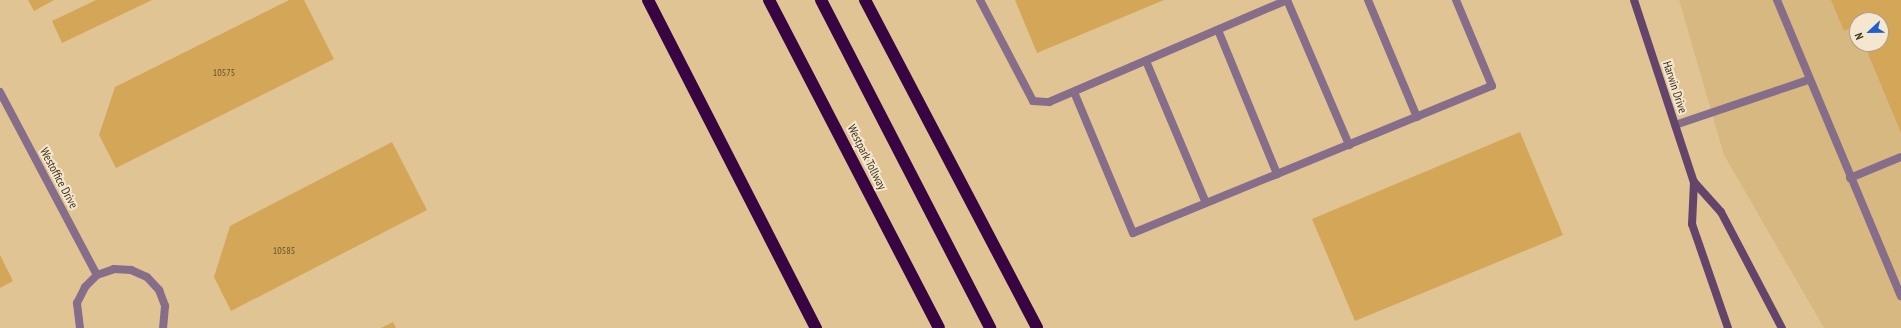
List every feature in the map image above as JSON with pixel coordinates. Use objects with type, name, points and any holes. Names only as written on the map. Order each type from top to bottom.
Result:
[{"type":"highway","points":[[648,0],[816,328]]},
{"type":"highway","name":"Westpark Tollway","points":[[769,0],[940,328]]},
{"type":"highway","points":[[821,0],[990,328]]},
{"type":"highway","points":[[865,0],[1037,328]]},
{"type":"main road","name":"Harwin Drive","points":[[1634,0],[1694,182],[1692,224],[1728,328]]},
{"type":"main road","name":"Harwin Drive","points":[[1694,182],[1721,212],[1782,328]]},
{"type":"street","points":[[980,0],[1033,101],[1049,102],[1287,0],[1349,145]]},
{"type":"street","points":[[1368,0],[1416,117]]},
{"type":"street","points":[[1074,92],[1133,233],[1492,86],[1456,0]]},
{"type":"street","points":[[1777,0],[1808,80],[1901,296]]},
{"type":"street","points":[[1218,30],[1277,174]]},
{"type":"street","points":[[1146,61],[1206,203]]},
{"type":"street","points":[[1675,125],[1808,80]]},
{"type":"street","name":"Westoffice Drive","points":[[0,92],[97,275]]},
{"type":"street","points":[[1850,178],[1901,157]]},
{"type":"street","points":[[80,328],[77,303],[85,288],[97,275],[114,269],[131,270],[147,277],[159,290],[165,306],[163,328]]},
{"type":"shaded area","points":[[1679,0],[1901,0],[1901,328],[1824,328],[1724,155]]},
{"type":"building","points":[[28,0],[54,0],[34,11]]},
{"type":"building","points":[[96,0],[152,0],[62,43],[52,21]]},
{"type":"building","points":[[289,0],[304,0],[334,59],[116,168],[99,135],[115,87]]},
{"type":"building","points":[[1015,0],[1164,0],[1037,53]]},
{"type":"building","points":[[1831,0],[1901,0],[1901,133],[1867,52],[1889,52],[1889,12],[1849,12],[1849,29],[1844,31]]},
{"type":"building","points":[[1520,132],[1563,235],[1355,321],[1312,219]]},
{"type":"building","points":[[392,142],[427,210],[231,311],[214,277],[230,226]]},
{"type":"building","points":[[0,255],[13,281],[0,288]]},
{"type":"building","points":[[393,322],[396,328],[381,328]]}]
